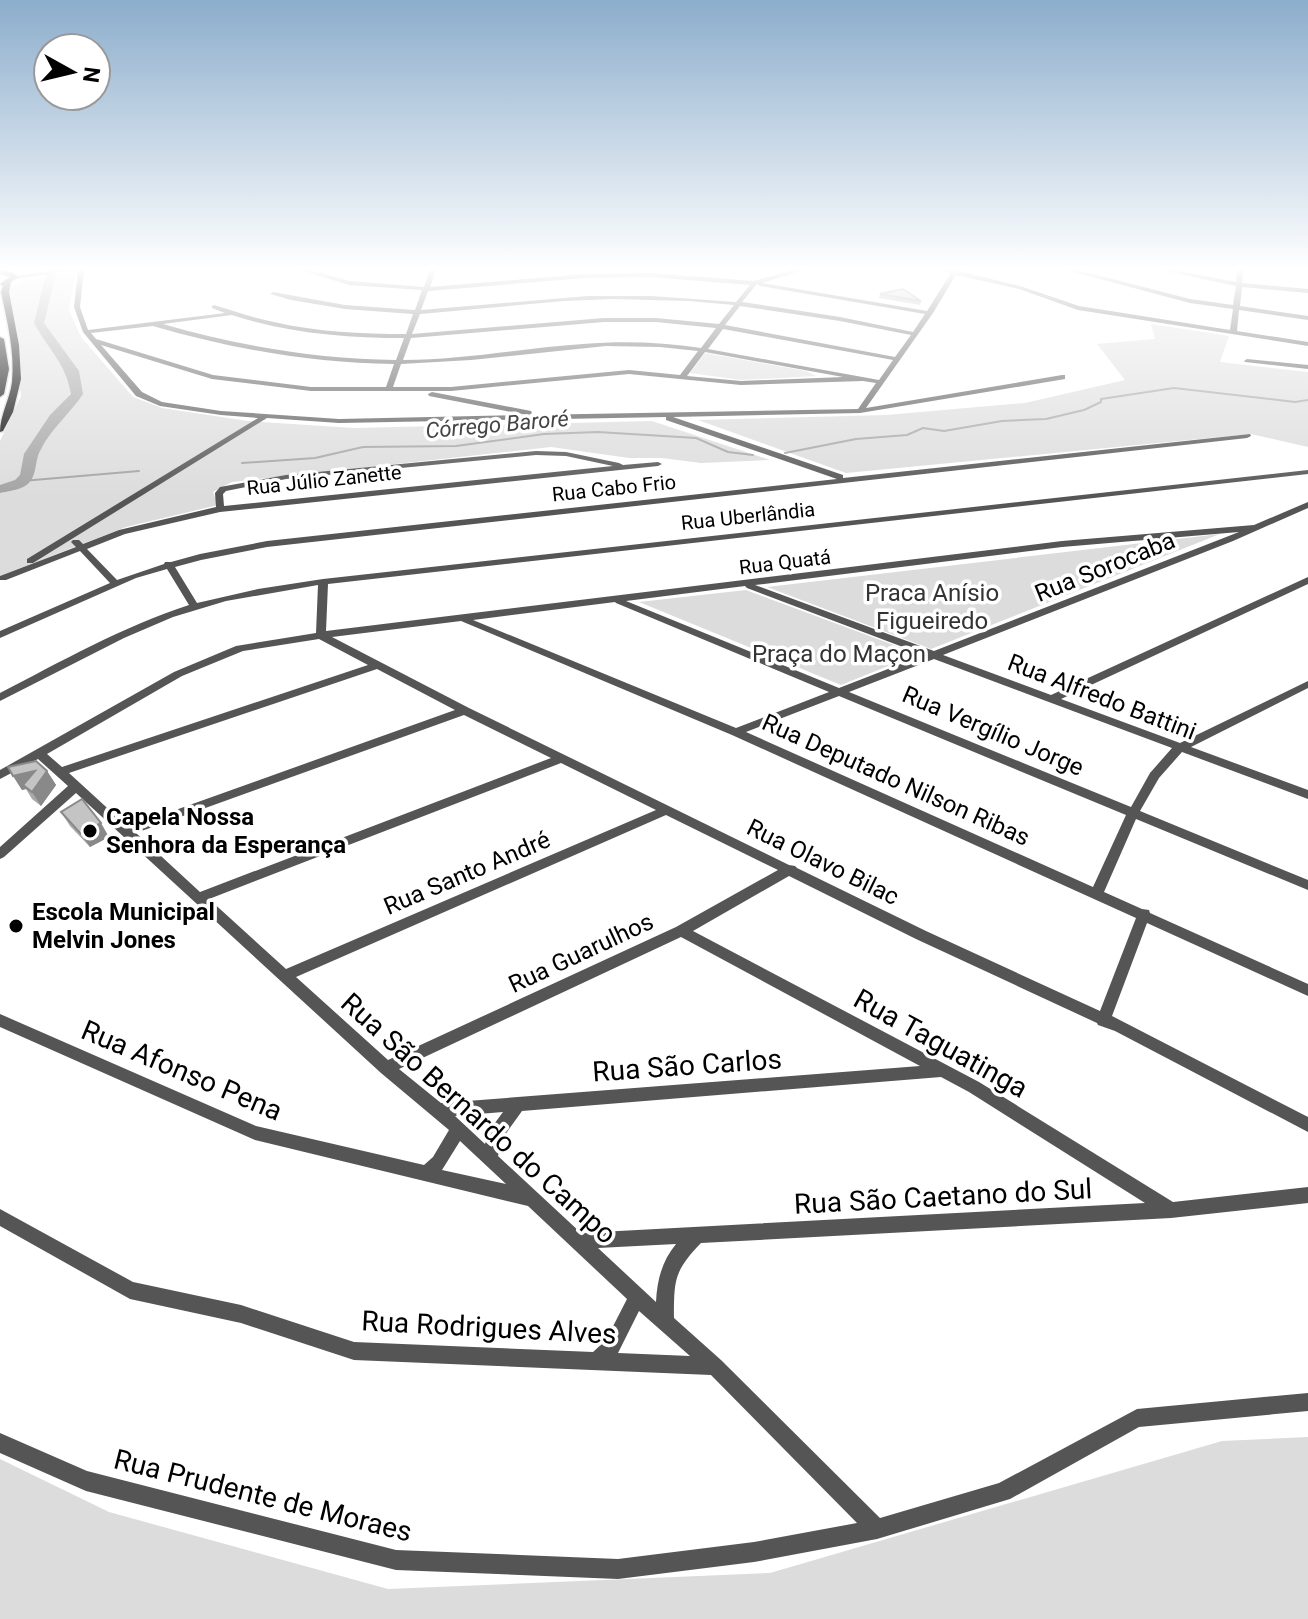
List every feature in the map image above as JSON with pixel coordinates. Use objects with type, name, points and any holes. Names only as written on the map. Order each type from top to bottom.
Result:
[{"type":"main road","points":[[0,394],[5,369],[1,346]]},
{"type":"main road","points":[[1,427],[14,404],[19,385],[13,346]]},
{"type":"street","points":[[97,346],[143,398],[184,408],[339,421],[860,411],[1062,377]]},
{"type":"street","points":[[118,346],[212,377],[311,389],[449,393],[551,417]]},
{"type":"street","points":[[231,346],[308,357],[398,362],[487,357],[584,346]]},
{"type":"street","points":[[388,390],[405,346]]},
{"type":"street","points":[[658,346],[703,350],[880,382]]},
{"type":"street","points":[[684,375],[706,346]]},
{"type":"street","points":[[825,346],[897,359]]},
{"type":"street","points":[[860,411],[906,346]]},
{"type":"street","points":[[1247,361],[1308,367]]},
{"type":"street","points":[[818,381],[822,371]]},
{"type":"street","points":[[449,393],[592,373],[684,375],[741,383],[863,379]]},
{"type":"street","points":[[493,419],[499,407]]},
{"type":"street","points":[[662,415],[847,479]]},
{"type":"street","points":[[683,415],[690,426]]},
{"type":"street","points":[[2,579],[263,417]]},
{"type":"street","name":"Rua Cabo Frio","points":[[0,635],[115,583],[168,564],[310,538],[1247,436]]},
{"type":"street","points":[[220,509],[219,493],[223,489],[286,477],[536,453],[566,454],[611,462],[621,467]]},
{"type":"street","name":"Rua Júlio Zanette","points":[[2,579],[122,532],[220,509],[658,464]]},
{"type":"street","name":"Rua Uberlândia","points":[[0,697],[84,654],[194,606],[323,582],[1308,472]]},
{"type":"street","name":"Rua Sorocaba","points":[[736,732],[1230,539],[1308,505]]},
{"type":"street","points":[[99,516],[122,532]]},
{"type":"street","name":"Rua Quatá","points":[[0,775],[178,674],[240,648],[321,635],[463,620],[1062,544],[1254,528]]},
{"type":"street","points":[[1221,529],[1230,539]]},
{"type":"street","points":[[70,534],[115,583]]},
{"type":"street","points":[[168,564],[194,606]]},
{"type":"street","points":[[1051,699],[1308,580]]},
{"type":"street","points":[[321,635],[323,582]]},
{"type":"street","name":"Rua Alfredo Battini","points":[[747,585],[1308,795]]},
{"type":"street","name":"Rua Vergílio Jorge","points":[[616,600],[1308,885]]},
{"type":"street","name":"Rua Deputado Nilson Ribas","points":[[463,620],[736,732],[1308,990]]},
{"type":"street","name":"Rua Olavo Bilac","points":[[321,635],[465,711],[1120,1027],[1308,1125]]},
{"type":"street","points":[[60,772],[375,666]]},
{"type":"street","points":[[1097,893],[1134,814],[1165,759],[1179,748],[1308,684]]},
{"type":"street","points":[[126,832],[465,711]]},
{"type":"street","name":"Rua São Bernardo do Campo","points":[[39,753],[535,1199],[637,1297],[715,1366],[877,1529]]},
{"type":"street","points":[[198,898],[562,758]]},
{"type":"street","points":[[1294,790],[1308,782]]},
{"type":"street","points":[[0,854],[76,786]]},
{"type":"street","name":"Rua Santo André","points":[[284,976],[667,810]]},
{"type":"street","name":"Rua Guarulhos","points":[[386,1068],[681,931],[791,869]]},
{"type":"street","points":[[1103,1021],[1144,914]]},
{"type":"street","name":"Rua Taguatinga","points":[[681,931],[974,1087],[1171,1210]]},
{"type":"street","name":"Rua Afonso Pena","points":[[0,1020],[255,1133],[535,1199]]},
{"type":"street","name":"Rua São Carlos","points":[[438,1110],[940,1071]]},
{"type":"street","points":[[490,1158],[495,1136],[518,1104]]},
{"type":"street","points":[[426,1174],[439,1162],[458,1129]]},
{"type":"street","name":"Rua São Caetano do Sul","points":[[580,1241],[1171,1210],[1308,1195]]},
{"type":"street","name":"Rua Rodrigues Alves","points":[[0,1217],[130,1290],[241,1314],[354,1351],[715,1366]]},
{"type":"street","points":[[665,1322],[665,1285],[672,1259],[697,1235]]},
{"type":"street","points":[[597,1361],[612,1346],[637,1297]]},
{"type":"street","name":"Rua Prudente de Moraes","points":[[0,1443],[86,1481],[396,1560],[618,1569],[754,1552],[877,1529],[1003,1492],[1137,1418],[1308,1402]]},
{"type":"green space","points":[[14,346],[88,346],[133,397],[162,408],[248,421],[354,428],[652,421],[770,460],[701,463],[629,458],[551,447],[232,482],[213,492],[218,505],[126,527],[0,576],[0,441],[21,396]]},
{"type":"green space","points":[[1098,346],[1226,346],[1220,362],[1308,372],[1308,447],[1251,434],[846,473],[698,420],[886,415],[1025,403],[1125,380]]},
{"type":"green space","points":[[705,353],[806,371],[816,376],[741,380],[690,373]]},
{"type":"green space","name":"Praca Anísio Figueiredo","points":[[1220,534],[931,649],[767,587]]},
{"type":"green space","name":"Praça do Maçon","points":[[746,590],[918,654],[841,685],[639,602]]},
{"type":"green space","points":[[1308,1437],[1308,1619],[0,1619],[0,1459],[109,1512],[388,1589],[770,1573],[1222,1441]]},
{"type":"building","points":[[36,761],[47,771],[32,792],[23,785],[35,771],[13,776],[8,767]]},
{"type":"building","points":[[82,799],[101,823],[81,834],[61,812]]},
{"type":"waterway","points":[[0,489],[20,483],[27,476],[31,454],[54,418],[69,406],[77,394],[73,371],[53,346]]},
{"type":"waterway","name":"Córrego Baroré","points":[[785,453],[856,439],[907,435],[923,428],[944,431],[1002,421],[1046,419],[1084,410],[1101,402],[1101,399],[1174,388],[1295,402],[1308,400]]},
{"type":"waterway","name":"Córrego Baroré","points":[[242,463],[315,458],[363,447],[456,446],[544,434],[598,432],[696,438],[728,452],[753,455]]},
{"type":"waterway","name":"Córrego Baroré","points":[[22,481],[139,471]]},
{"type":"place","name":"Capela Nossa Senhora da Esperança","points":[[90,831]]},
{"type":"place","name":"Escola Municipal Melvin Jones","points":[[16,926]]}]
